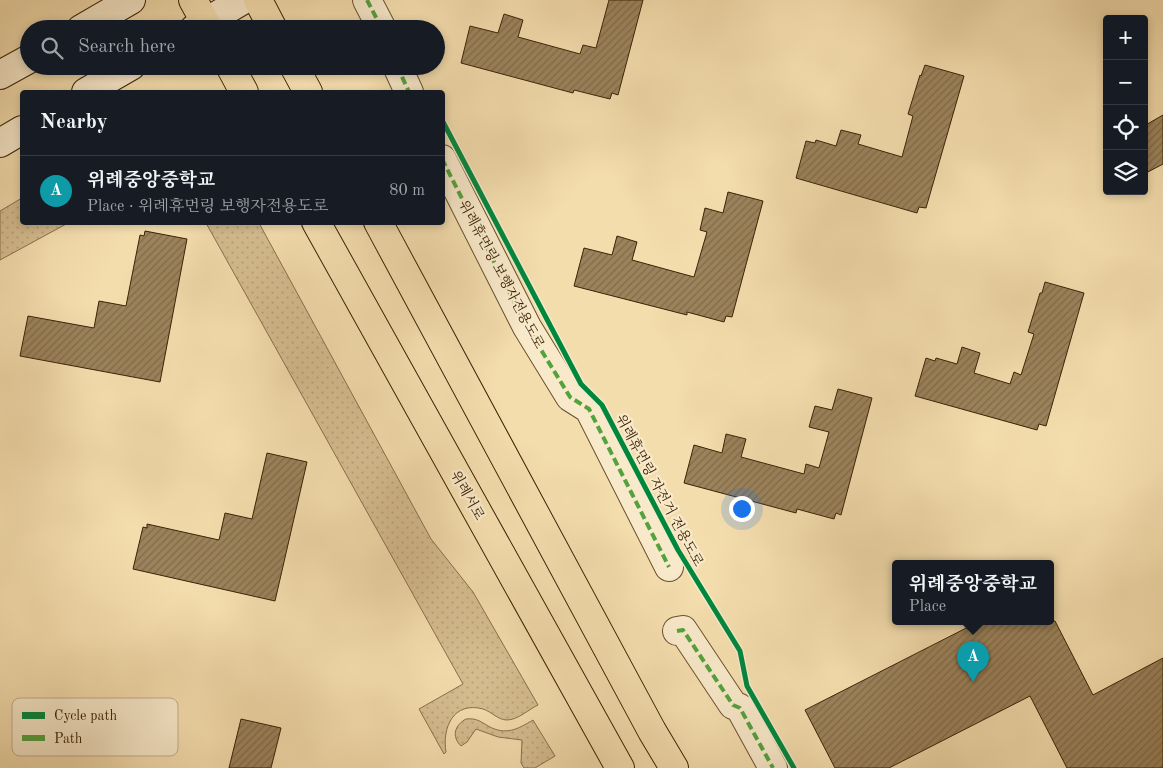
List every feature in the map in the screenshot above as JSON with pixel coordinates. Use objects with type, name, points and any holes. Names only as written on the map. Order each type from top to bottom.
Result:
[{"type":"main road","points":[[258,0],[268,20]]},
{"type":"main road","points":[[235,75],[243,90]]},
{"type":"main road","points":[[299,75],[307,90]]},
{"type":"main road","name":"위례서로","points":[[318,225],[620,768]]},
{"type":"main road","points":[[380,225],[674,768]]},
{"type":"street","points":[[97,20],[131,0]]},
{"type":"street","points":[[200,20],[243,0]]},
{"type":"street","points":[[367,0],[377,20]]},
{"type":"street","points":[[0,75],[20,63]]},
{"type":"street","points":[[89,90],[115,75]]},
{"type":"street","points":[[401,75],[408,90]]},
{"type":"street","points":[[0,143],[20,131]]},
{"type":"street","name":"위례휴먼링 보행자전용도로","points":[[445,165],[527,327],[570,397],[589,409],[669,567]]},
{"type":"street","points":[[677,631],[683,630],[733,706],[740,708],[773,768]]},
{"type":"shaded area","points":[[20,199],[20,225],[64,225],[0,260],[0,211]]},
{"type":"shaded area","points":[[207,225],[260,225],[431,539],[473,592],[538,705],[511,720],[501,719],[483,709],[464,709],[452,718],[448,726],[445,743],[446,752],[444,754],[419,709],[463,684]]},
{"type":"shaded area","points":[[466,719],[475,719],[501,731],[512,730],[533,720],[555,756],[535,768],[524,768],[521,763],[522,740],[498,737],[476,729],[467,742],[461,746],[455,735],[459,724]]},
{"type":"building","points":[[609,0],[643,0],[618,95],[612,93],[610,99],[574,90],[573,93],[461,63],[470,26],[498,33],[504,14],[523,20],[518,37],[580,54],[583,45],[596,48]]},
{"type":"building","points":[[925,65],[964,76],[926,208],[919,207],[917,213],[796,178],[806,141],[815,143],[816,140],[836,146],[841,130],[861,135],[858,144],[902,157],[913,116],[908,114]]},
{"type":"building","points":[[1163,115],[1163,164],[1148,172],[1148,150],[1148,124]]},
{"type":"building","points":[[728,192],[763,201],[732,317],[726,316],[724,322],[687,312],[687,315],[574,286],[584,248],[612,255],[617,236],[637,242],[632,260],[694,277],[707,232],[700,230],[705,208],[723,213]]},
{"type":"building","points":[[145,231],[187,239],[160,382],[20,356],[28,316],[94,328],[99,301],[126,306],[140,235],[144,236]]},
{"type":"building","points":[[1045,282],[1084,293],[1046,426],[1039,424],[1037,430],[915,396],[926,358],[935,361],[936,358],[957,364],[962,347],[980,353],[974,373],[1010,384],[1014,372],[1021,375],[1034,334],[1028,332]]},
{"type":"building","points":[[838,389],[872,398],[841,515],[836,513],[834,519],[797,509],[796,513],[684,483],[694,445],[722,453],[726,434],[746,439],[741,457],[804,474],[806,464],[819,468],[829,432],[809,427],[815,406],[832,410]]},
{"type":"building","points":[[267,453],[307,462],[275,601],[133,569],[143,527],[147,528],[147,524],[219,540],[225,513],[252,519]]},
{"type":"building","points":[[1055,621],[1093,695],[1163,658],[1163,768],[1067,768],[1030,696],[889,768],[835,768],[805,710],[972,625],[1054,625]]},
{"type":"building","points":[[241,719],[281,728],[271,768],[229,768]]},
{"type":"marked path","points":[[367,0],[377,20]]},
{"type":"marked path","points":[[401,75],[408,90]]},
{"type":"marked path","points":[[445,165],[527,327],[570,397],[589,409],[669,567]]},
{"type":"marked path","points":[[677,631],[683,630],[733,705],[740,708],[773,768]]},
{"type":"cycle path","name":"위례휴먼링 자전거 전용도로","points":[[445,126],[581,384],[602,405],[678,550],[740,651],[747,686],[794,768]]},
{"type":"place","name":"위례중앙중학교","points":[[973,682]]}]
